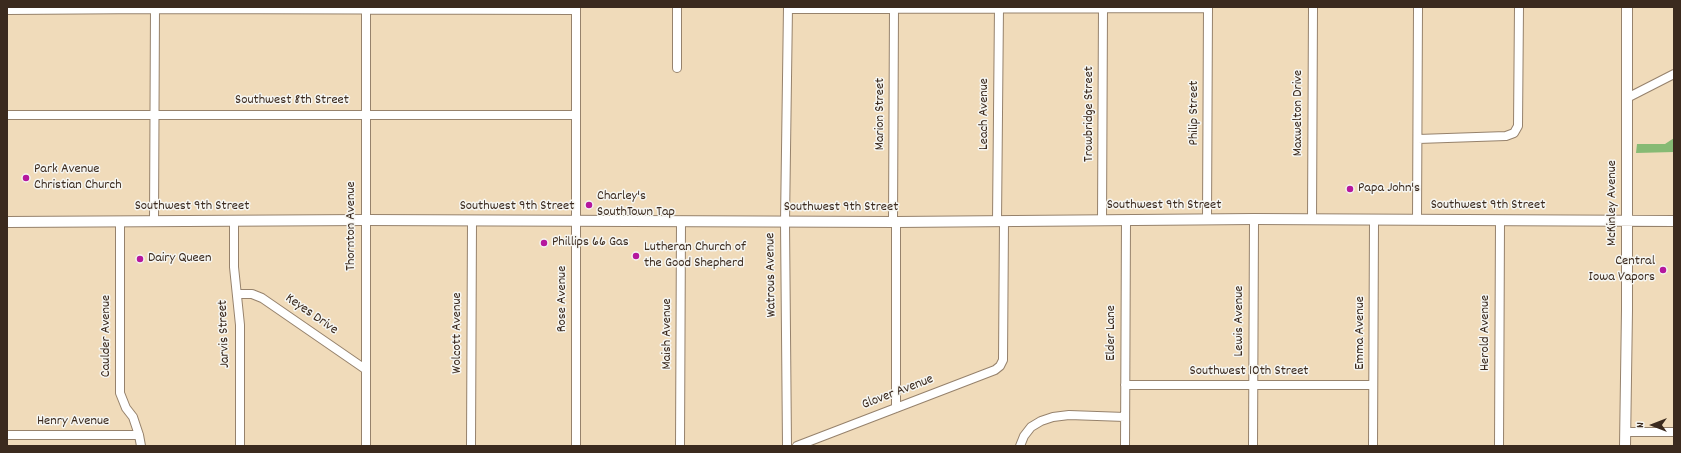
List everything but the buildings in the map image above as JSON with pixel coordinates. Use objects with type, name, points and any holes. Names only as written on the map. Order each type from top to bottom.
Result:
[{"type":"main road","name":"McKinley Avenue","points":[[1625,446],[1627,7]]},
{"type":"main road","name":"Southwest 9th Street","points":[[7,222],[472,220],[895,222],[1207,219],[1674,221]]},
{"type":"street","points":[[677,7],[677,68]]},
{"type":"street","name":"Maxwelton Drive","points":[[1312,220],[1313,7]]},
{"type":"street","points":[[1417,220],[1418,7]]},
{"type":"street","points":[[1418,139],[1506,136],[1514,133],[1518,126],[1519,7]]},
{"type":"street","points":[[154,221],[155,8]]},
{"type":"street","points":[[7,10],[155,8],[576,8]]},
{"type":"street","name":"Thornton Avenue","points":[[366,8],[366,446]]},
{"type":"street","name":"Rose Avenue","points":[[576,8],[576,446]]},
{"type":"street","points":[[788,8],[1208,8]]},
{"type":"street","name":"Watrous Avenue","points":[[787,446],[785,222],[788,8]]},
{"type":"street","name":"Marion Street","points":[[894,8],[896,408]]},
{"type":"street","name":"Leach Avenue","points":[[999,8],[1003,360]]},
{"type":"street","name":"Trowbridge Street","points":[[1102,220],[1103,8]]},
{"type":"street","name":"Philip Street","points":[[1207,219],[1208,8]]},
{"type":"street","points":[[1627,98],[1674,74]]},
{"type":"street","name":"Southwest 8th Street","points":[[7,115],[576,115]]},
{"type":"street","name":"Lewis Avenue","points":[[1253,446],[1254,219]]},
{"type":"street","name":"Wolcott Avenue","points":[[471,446],[472,220]]},
{"type":"street","name":"Elder Lane","points":[[1125,446],[1126,220]]},
{"type":"street","name":"Emma Avenue","points":[[1373,446],[1374,220]]},
{"type":"street","name":"Caulder Avenue","points":[[120,221],[120,393],[126,408],[133,417],[140,435],[141,446]]},
{"type":"street","name":"Jarvis Street","points":[[234,221],[234,267],[240,325],[240,446]]},
{"type":"street","name":"Maish Avenue","points":[[680,446],[681,221]]},
{"type":"street","name":"Herold Avenue","points":[[1499,446],[1500,221]]},
{"type":"street","name":"Keyes Drive","points":[[237,294],[252,294],[262,298],[365,369]]},
{"type":"street","name":"Glover Avenue","points":[[798,446],[995,370],[1000,366],[1003,360]]},
{"type":"street","name":"Southwest 10th Street","points":[[1125,385],[1373,385]]},
{"type":"street","points":[[1020,446],[1024,436],[1031,427],[1052,417],[1069,415],[1125,418]]},
{"type":"street","points":[[1625,432],[1674,432]]},
{"type":"street","name":"Henry Avenue","points":[[7,435],[140,435]]},
{"type":"green space","points":[[1674,138],[1674,152],[1636,153],[1637,144],[1665,144]]},
{"type":"place","name":"Park Avenue Christian Church","points":[[26,178]]},
{"type":"place","name":"Papa John's","points":[[1350,189]]},
{"type":"place","name":"Charley's SouthTown Tap","points":[[589,205]]},
{"type":"place","name":"Phillips 66 Gas","points":[[544,243]]},
{"type":"place","name":"Lutheran Church of the Good Shepherd","points":[[636,256]]},
{"type":"place","name":"Dairy Queen","points":[[140,259]]},
{"type":"place","name":"Central Iowa Vapors","points":[[1663,270]]}]
